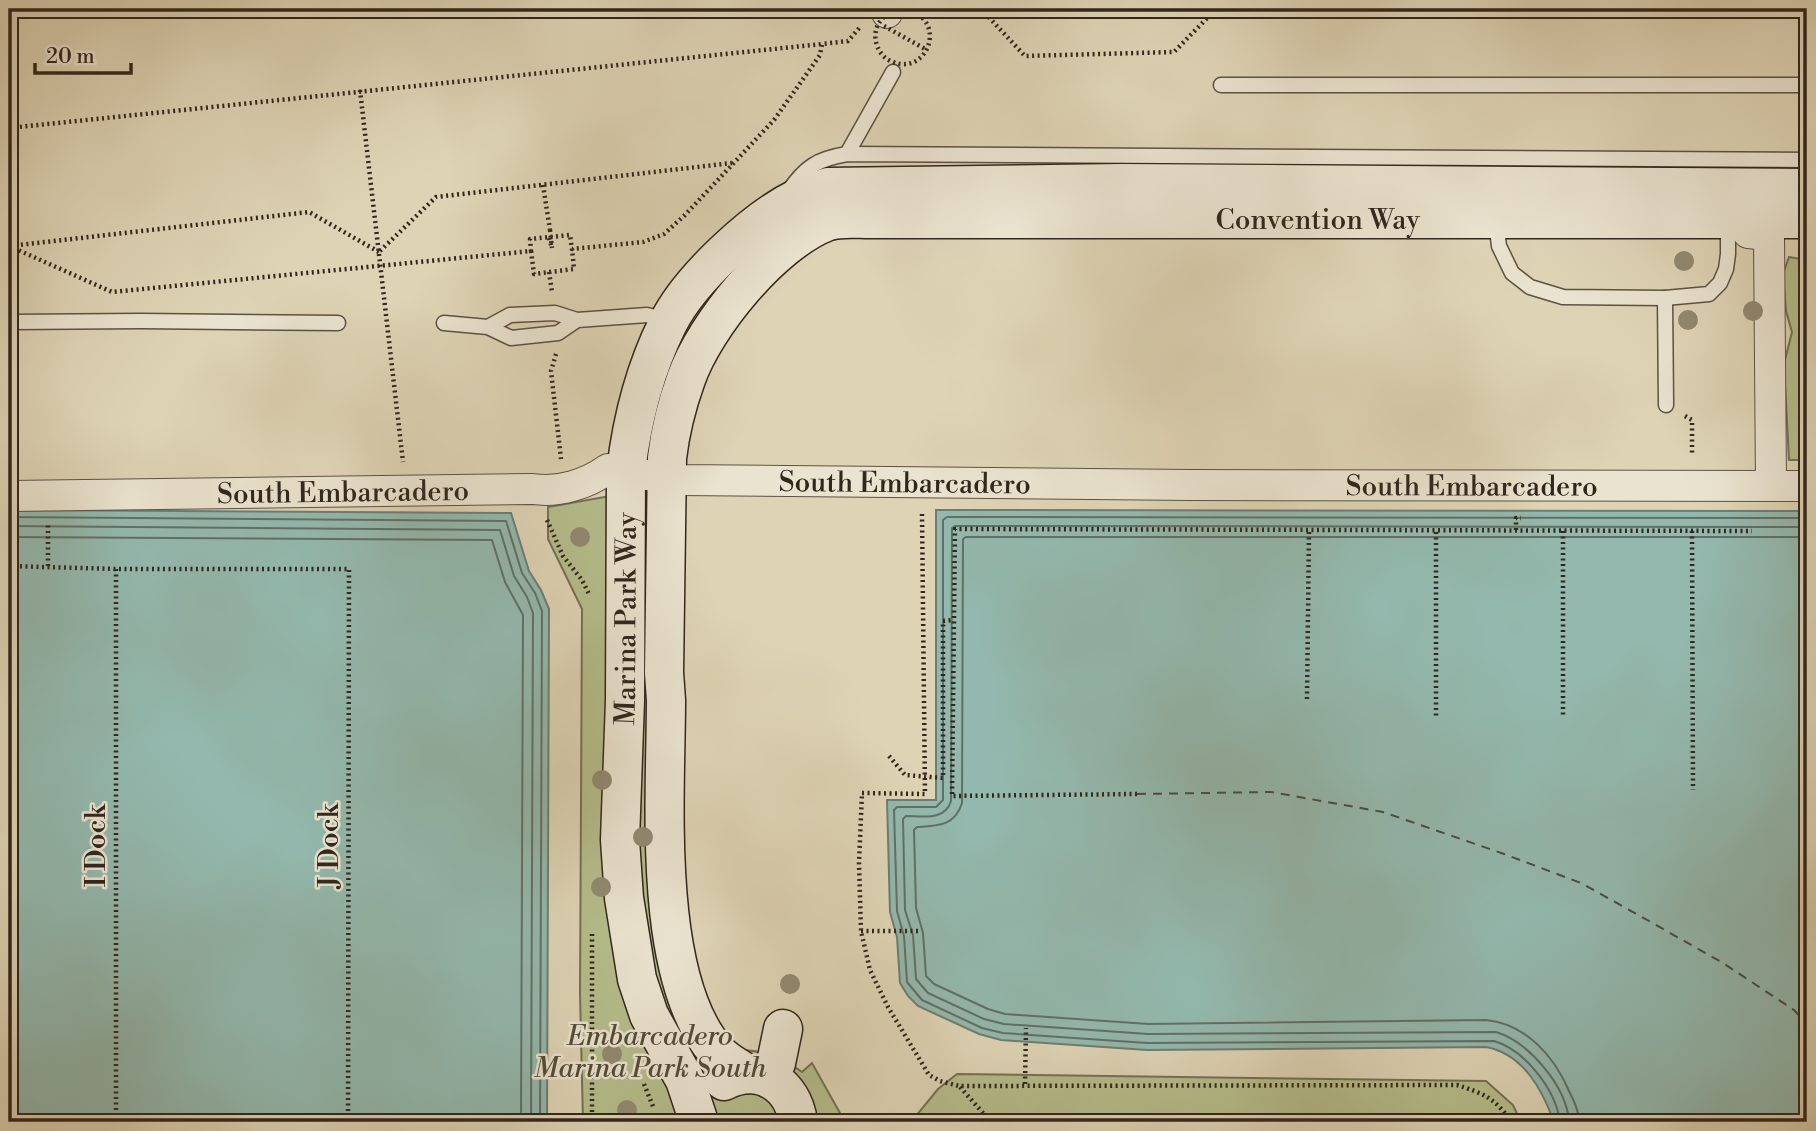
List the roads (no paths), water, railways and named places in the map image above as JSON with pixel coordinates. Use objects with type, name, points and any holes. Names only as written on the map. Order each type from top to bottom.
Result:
[{"type":"street","name":"Convention Way","points":[[828,204],[869,219],[1069,186],[1496,202],[1731,200],[1807,188]]},
{"type":"street","name":"Marina Park Way","points":[[699,1122],[685,1080],[649,1015],[637,979],[624,898],[620,839],[625,700],[626,471],[629,442],[639,400],[669,320],[698,280],[731,247],[775,212],[797,199],[828,204]]},
{"type":"street","name":"Convention Way","points":[[1731,200],[1807,219]]},
{"type":"street","points":[[1731,200],[1748,233],[1769,235],[1771,485]]},
{"type":"street","name":"Marina Park Way","points":[[798,1122],[790,1095],[780,1085],[757,1076],[717,1052],[694,1017],[674,943],[667,896],[664,673],[669,443],[686,378],[705,340],[771,259],[799,237],[828,204]]},
{"type":"street","name":"South Embarcadero","points":[[9,496],[554,488],[592,480],[608,469],[668,478],[1191,485],[1807,485]]},
{"type":"street","points":[[699,1122],[708,1094],[719,1084],[732,1077],[757,1076],[776,1063],[783,1029]]},
{"type":"lane","points":[[847,154],[893,72]]},
{"type":"lane","points":[[1222,85],[1807,85]]},
{"type":"lane","points":[[775,212],[799,175],[824,158],[847,154],[1069,186],[1698,158],[1731,200],[1727,261],[1720,283],[1709,294],[1665,298],[1563,297],[1530,286],[1512,273],[1499,246],[1496,202]]},
{"type":"lane","points":[[1731,200],[1807,160]]},
{"type":"lane","points":[[1665,298],[1666,405]]},
{"type":"lane","points":[[488,327],[510,314],[555,313],[577,320],[647,315],[669,320]]},
{"type":"lane","points":[[444,323],[488,327],[511,338],[558,333],[577,320]]},
{"type":"lane","points":[[9,322],[338,323]]},
{"type":"water","points":[[9,510],[511,513],[529,571],[549,609],[547,1122],[9,1122]]},
{"type":"water","points":[[936,510],[1807,511],[1807,1122],[1554,1122],[1544,1097],[1521,1065],[1511,1057],[1486,1047],[1147,1050],[1001,1040],[979,1034],[918,1006],[900,983],[897,937],[890,912],[887,800],[936,800]]},
{"type":"park label","name":"Embarcadero Marina Park South","points":[[650,1051]]}]
